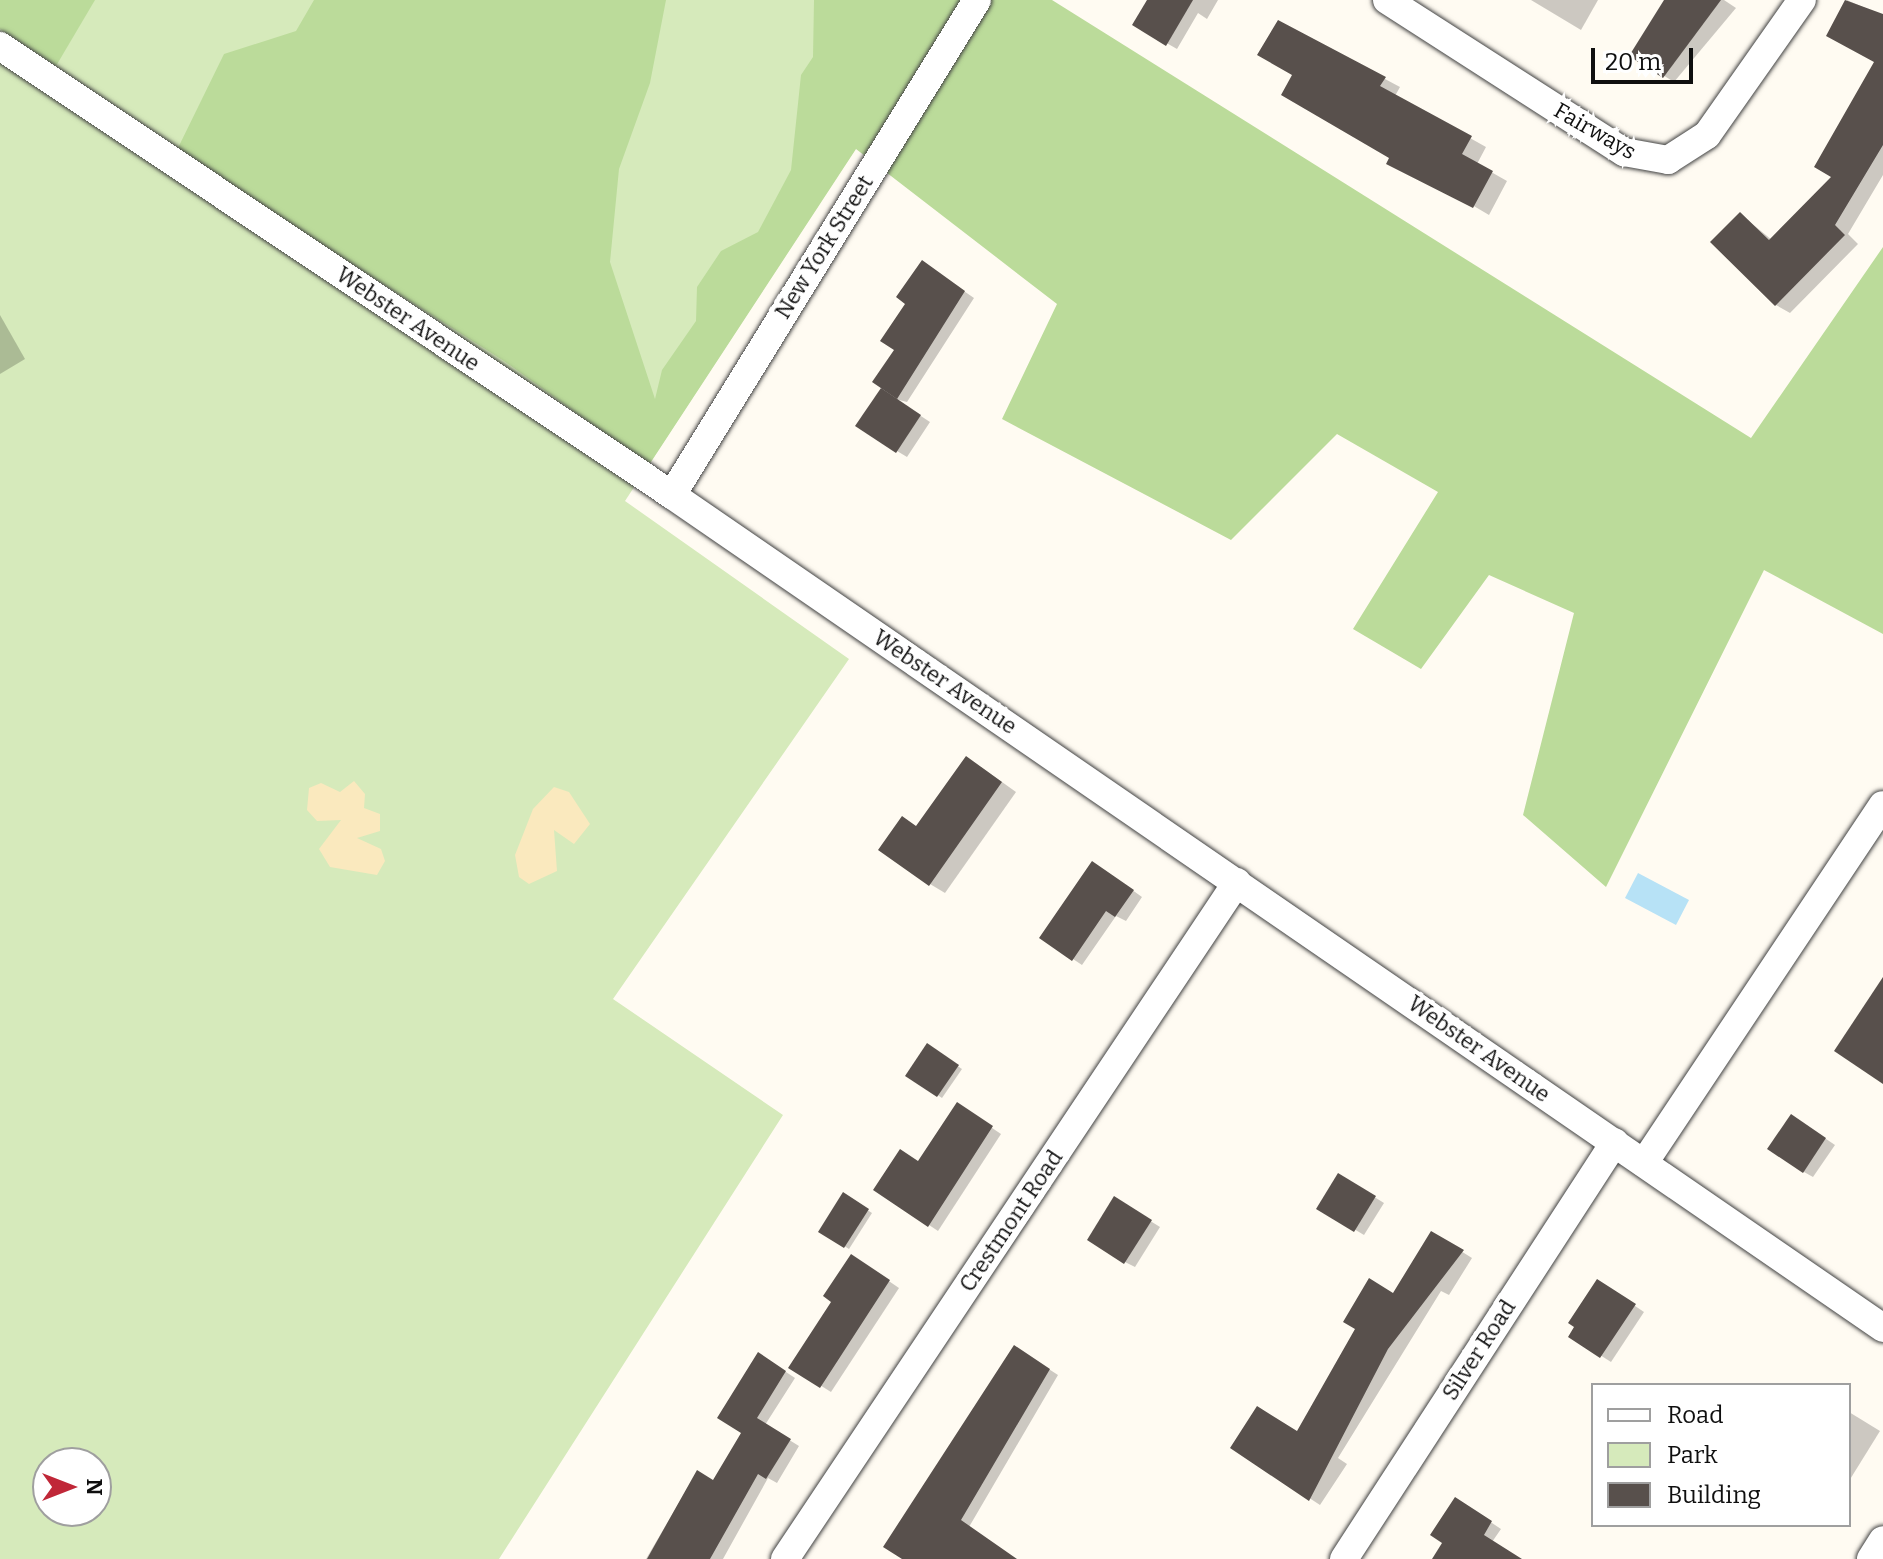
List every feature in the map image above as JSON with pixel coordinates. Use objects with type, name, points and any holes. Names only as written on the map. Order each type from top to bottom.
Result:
[{"type":"street","name":"New York Street","points":[[672,495],[977,0]]},
{"type":"street","name":"Fairways","points":[[1387,0],[1624,152],[1668,160],[1707,135],[1802,0]]},
{"type":"street","name":"Webster Avenue","points":[[0,46],[672,495],[1883,1328]]},
{"type":"street","points":[[1644,1163],[1883,805]]},
{"type":"street","name":"Crestmont Road","points":[[785,1559],[1237,882]]},
{"type":"street","name":"Silver Road","points":[[1344,1559],[1615,1142]]},
{"type":"street","points":[[1871,1559],[1883,1540]]},
{"type":"green space","points":[[0,0],[953,0],[625,501],[849,659],[613,999],[783,1115],[499,1559],[0,1559]]},
{"type":"green space","points":[[0,0],[95,0],[56,66],[0,29]]},
{"type":"green space","points":[[314,0],[666,0],[650,83],[619,169],[610,262],[655,399],[662,370],[696,321],[697,287],[721,251],[758,232],[791,170],[801,75],[813,57],[814,0],[1052,0],[1751,438],[1883,247],[1883,634],[1764,570],[1606,887],[1523,815],[1574,613],[1489,575],[1421,669],[1353,629],[1438,492],[1337,434],[1231,540],[1002,419],[1057,304],[856,149],[649,465],[504,361],[176,152],[224,54],[296,31]]},
{"type":"sand","points":[[354,781],[365,794],[364,808],[380,814],[380,831],[357,838],[381,849],[385,861],[377,875],[330,867],[319,849],[341,820],[317,821],[307,810],[309,788],[321,783],[340,792]]},
{"type":"sand","points":[[554,787],[569,792],[590,824],[574,844],[554,830],[557,871],[529,884],[519,877],[515,855],[533,809]]},
{"type":"water","points":[[1638,873],[1689,900],[1676,925],[1625,898]]},
{"type":"building","points":[[1147,0],[1193,0],[1166,46],[1132,25]]},
{"type":"building","points":[[1664,0],[1721,0],[1663,78],[1629,56]]},
{"type":"building","points":[[1845,0],[1883,14],[1883,145],[1835,225],[1845,235],[1775,306],[1710,242],[1740,212],[1769,240],[1831,177],[1814,167],[1874,62],[1826,36]]},
{"type":"building","points":[[1278,20],[1386,77],[1380,86],[1472,136],[1462,154],[1493,171],[1473,208],[1386,164],[1389,158],[1281,95],[1292,75],[1257,55]]},
{"type":"building","points":[[922,260],[965,291],[897,399],[872,382],[894,350],[880,341],[905,304],[896,297]]},
{"type":"building","points":[[881,388],[921,415],[896,453],[855,426]]},
{"type":"building","points":[[966,756],[1002,782],[929,886],[878,850],[902,816],[916,826]]},
{"type":"building","points":[[1092,861],[1134,890],[1115,917],[1106,911],[1072,961],[1039,938]]},
{"type":"building","points":[[1883,977],[1883,1084],[1834,1051]]},
{"type":"building","points":[[927,1043],[959,1065],[937,1097],[905,1076]]},
{"type":"building","points":[[957,1102],[993,1126],[928,1227],[873,1190],[900,1149],[918,1161]]},
{"type":"building","points":[[1791,1114],[1826,1138],[1803,1173],[1767,1149]]},
{"type":"building","points":[[1338,1173],[1376,1196],[1354,1232],[1316,1209]]},
{"type":"building","points":[[843,1192],[869,1209],[844,1248],[818,1232]]},
{"type":"building","points":[[1114,1196],[1152,1220],[1124,1264],[1087,1240]]},
{"type":"building","points":[[1431,1231],[1464,1250],[1388,1349],[1309,1501],[1230,1448],[1257,1406],[1297,1431],[1355,1329],[1343,1322],[1369,1278],[1393,1293]]},
{"type":"building","points":[[851,1254],[890,1280],[820,1388],[788,1368],[831,1302],[823,1296]]},
{"type":"building","points":[[1597,1279],[1636,1304],[1600,1358],[1568,1337],[1574,1327],[1568,1323]]},
{"type":"building","points":[[1014,1345],[1050,1369],[961,1520],[1017,1559],[902,1559],[883,1547]]},
{"type":"building","points":[[758,1352],[786,1371],[757,1418],[791,1439],[766,1479],[758,1474],[710,1559],[647,1559],[697,1470],[713,1480],[741,1433],[717,1418]]},
{"type":"building","points":[[1455,1497],[1492,1521],[1484,1535],[1522,1559],[1432,1559],[1442,1543],[1430,1535]]}]
